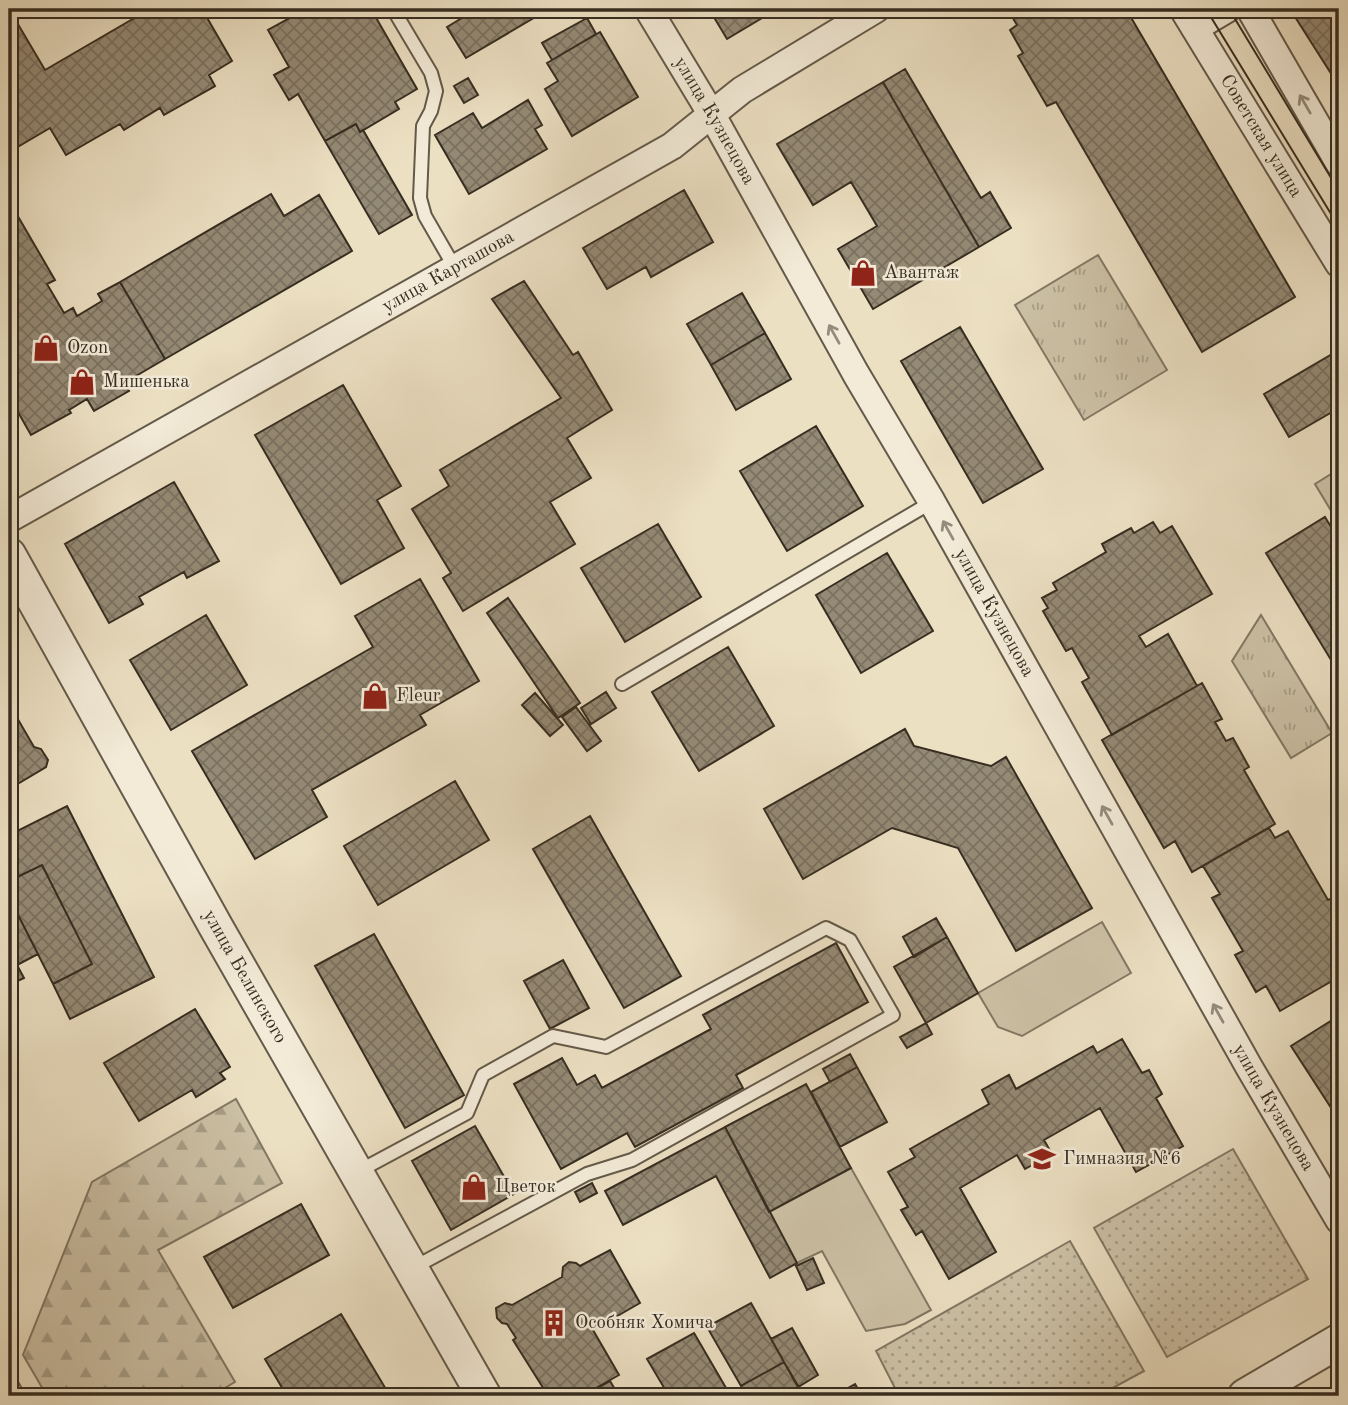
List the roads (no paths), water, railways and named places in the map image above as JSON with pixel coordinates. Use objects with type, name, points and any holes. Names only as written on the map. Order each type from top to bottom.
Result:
[{"type":"street","name":"улица Кузнецова","points":[[648,9],[712,115],[1249,1068],[1339,1220]]},
{"type":"street","name":"улица Карташова","points":[[9,519],[672,146],[742,90],[876,9]]},
{"type":"street","points":[[1189,18],[1227,9]]},
{"type":"street","points":[[1250,9],[1339,163]]},
{"type":"street","name":"Советская улица","points":[[1189,18],[1339,264]]},
{"type":"street","name":"улица Белинского","points":[[9,555],[216,927],[484,1396]]},
{"type":"street","points":[[1245,1396],[1339,1341]]},
{"type":"lane","points":[[393,9],[431,73],[436,91],[431,111],[423,126],[420,198],[425,216],[455,268]]},
{"type":"lane","points":[[622,684],[932,502]]},
{"type":"lane","points":[[356,1173],[467,1113],[483,1075],[553,1036],[606,1047],[826,928],[850,940],[893,1015],[632,1160],[587,1174],[411,1269]]},
{"type":"lane","points":[[9,1380],[18,1396]]},
{"type":"tram line","points":[[1206,9],[1339,227]]},
{"type":"tram line","points":[[1229,9],[1339,191]]},
{"type":"place","name":"Авантаж","points":[[863,273]]},
{"type":"place","name":"Ozon","points":[[46,348]]},
{"type":"place","name":"Мишенька","points":[[82,382]]},
{"type":"place","name":"Fleur","points":[[375,696]]},
{"type":"place","name":"Гимназия №6","points":[[1042,1159]]},
{"type":"place","name":"Цветок","points":[[474,1187]]},
{"type":"place","name":"Особняк Хомича","points":[[554,1323]]}]
